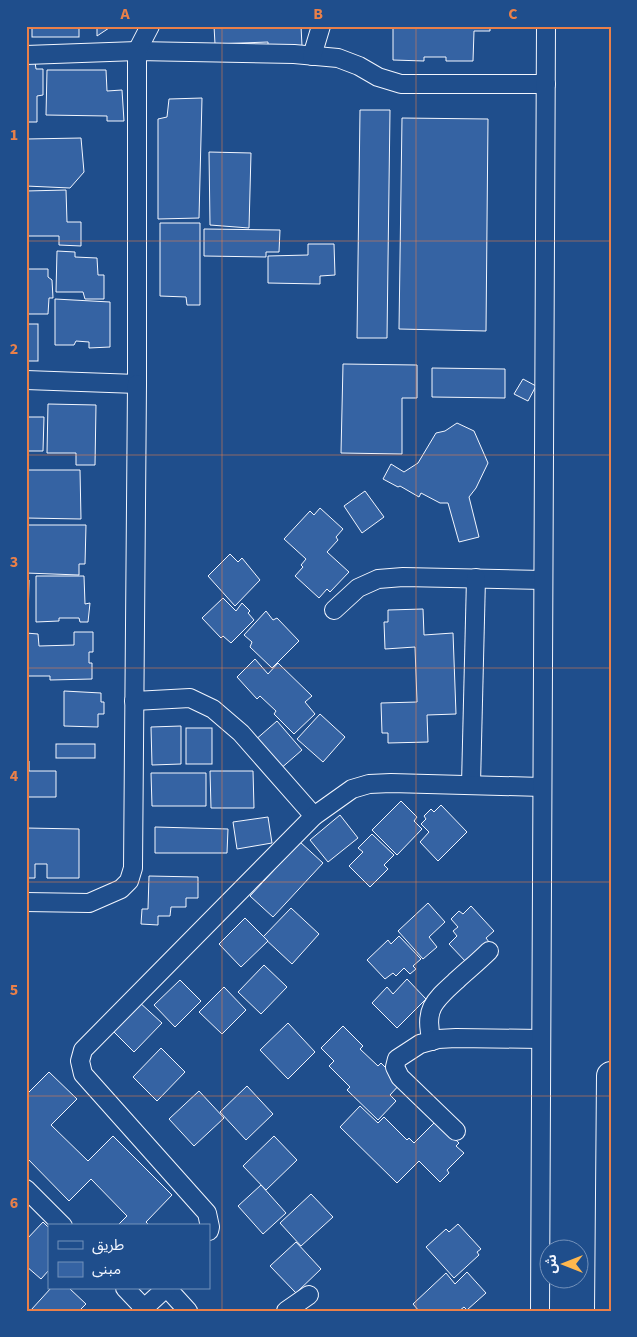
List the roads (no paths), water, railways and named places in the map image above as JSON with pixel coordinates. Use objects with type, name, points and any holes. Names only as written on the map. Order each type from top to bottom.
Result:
[{"type":"highway","points":[[609,1311],[611,1076]]},
{"type":"street","points":[[26,902],[89,903],[121,888],[129,881],[133,868],[138,384],[137,51],[150,26]]},
{"type":"street","points":[[312,56],[321,26]]},
{"type":"street","points":[[538,1308],[546,26]]},
{"type":"street","points":[[26,55],[137,51],[294,54],[338,58],[359,66],[378,77],[401,84],[546,84]]},
{"type":"street","points":[[26,380],[138,384]]},
{"type":"street","points":[[334,610],[358,588],[378,579],[403,577],[544,580]]},
{"type":"street","points":[[471,784],[476,578]]},
{"type":"street","points":[[134,701],[190,698],[213,709],[241,733],[314,816]]},
{"type":"street","points":[[209,1224],[207,1213],[84,1074],[80,1061],[83,1050],[314,816],[352,789],[369,784],[542,786]]},
{"type":"street","points":[[432,1041],[429,1031],[429,1020],[431,1010],[437,998],[490,951]]},
{"type":"street","points":[[456,1131],[400,1077],[395,1067],[396,1059],[420,1044],[438,1039],[541,1039]]},
{"type":"street","points":[[26,1189],[61,1224]]},
{"type":"street","points":[[127,1290],[143,1309],[165,1290]]},
{"type":"street","points":[[169,1290],[188,1311]]},
{"type":"street","points":[[286,1311],[309,1295]]}]
